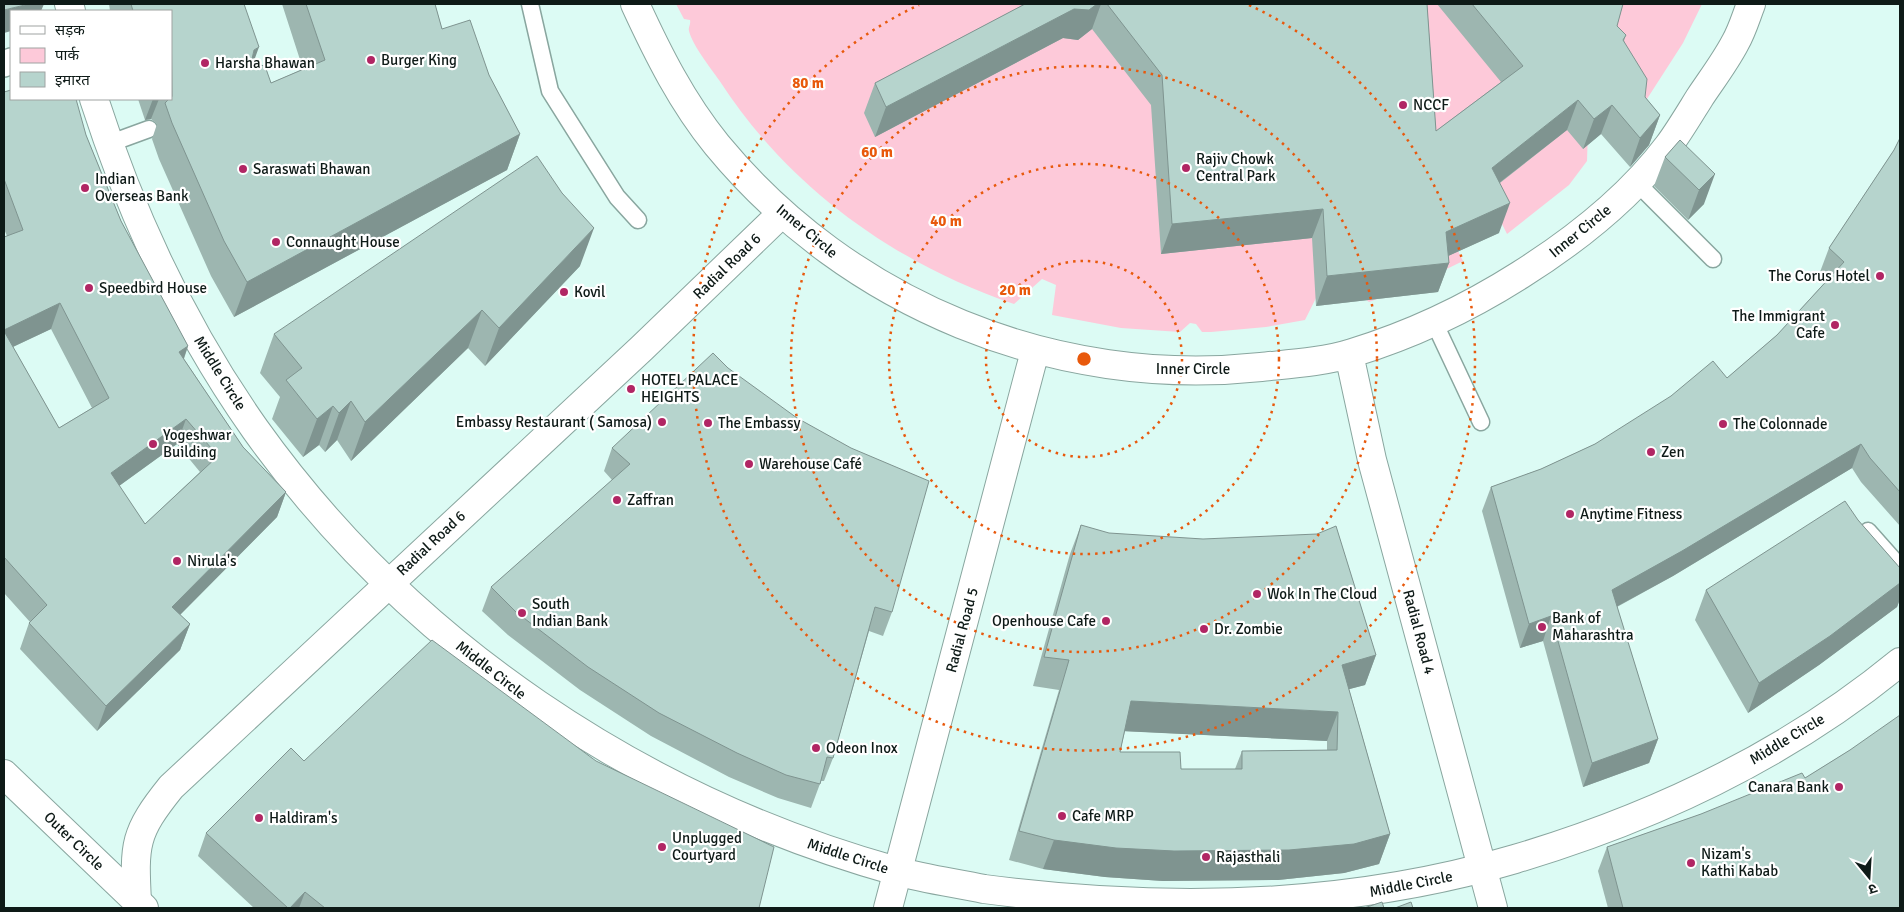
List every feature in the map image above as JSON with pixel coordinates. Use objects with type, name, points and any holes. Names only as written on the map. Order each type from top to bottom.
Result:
[{"type":"street","name":"Inner Circle","points":[[635,4],[663,66],[717,144],[782,213],[858,272],[900,297],[966,328],[1035,351],[1097,364],[1160,370],[1224,371],[1349,354],[1434,322],[1484,298],[1552,255],[1614,204],[1668,146],[1736,43],[1751,4]]},
{"type":"street","name":"Middle Circle","points":[[94,100],[108,144],[153,254],[200,344],[256,429],[318,509],[388,583],[458,646],[533,703],[612,753],[695,797],[775,831],[898,872],[1027,896],[1106,904],[1186,908],[1266,905],[1345,897],[1424,883],[1571,842],[1639,816],[1706,785],[1770,750],[1832,711],[1900,662]]},
{"type":"street","name":"Radial Road 6","points":[[140,905],[134,858],[138,837],[158,804],[176,782],[642,348],[782,213]]},
{"type":"street","name":"Radial Road 5","points":[[888,908],[1035,351]]},
{"type":"street","name":"Radial Road 4","points":[[1349,354],[1372,460],[1493,908]]},
{"type":"street","name":"Outer Circle","points":[[4,774],[140,905]]},
{"type":"lane","points":[[530,4],[550,92],[617,197],[638,220]]},
{"type":"lane","points":[[108,144],[149,130]]},
{"type":"lane","points":[[1636,182],[1713,259]]},
{"type":"lane","points":[[1434,322],[1480,422]]},
{"type":"lane","points":[[1868,531],[1900,568]]},
{"type":"green space","name":"Rajiv Chowk Central Park","points":[[676,4],[1702,4],[1683,43],[1645,102],[1588,129],[1587,161],[1569,185],[1507,234],[1493,206],[1448,231],[1463,261],[1410,287],[1369,302],[1349,286],[1320,290],[1305,320],[1266,327],[1211,332],[1202,332],[1196,324],[1190,323],[1180,332],[1121,328],[1052,315],[1056,285],[1042,279],[1014,304],[970,287],[927,267],[886,243],[847,217],[811,187],[777,154],[747,119],[702,56],[689,31],[690,20],[684,19]]},
{"type":"building","points":[[4,4],[29,4],[4,10]]},
{"type":"building","points":[[131,4],[244,4],[259,47],[254,50],[252,59],[256,64],[265,66],[271,83],[325,60],[306,4],[435,4],[442,29],[470,20],[489,75],[520,134],[247,282],[224,241],[165,103],[168,100],[172,100],[172,10],[133,10]]},
{"type":"building","points":[[1025,4],[1097,4],[1089,10],[1074,9],[886,107],[875,83]]},
{"type":"building","points":[[1107,4],[1427,4],[1436,131],[1523,66],[1472,4],[1623,4],[1617,26],[1626,35],[1623,40],[1647,79],[1645,97],[1660,115],[1640,138],[1612,105],[1594,119],[1578,100],[1492,168],[1510,203],[1446,232],[1449,263],[1327,276],[1323,209],[1172,224],[1162,75]]},
{"type":"building","points":[[10,90],[10,100],[76,100],[86,135],[121,221],[188,346],[179,352],[243,447],[286,492],[172,607],[190,624],[106,706],[29,623],[47,605],[4,557],[4,331],[59,428],[109,398],[60,303],[4,330],[4,237],[23,230],[4,179],[4,92]],"holes":[[[186,419],[218,456],[145,524],[111,473]]]},
{"type":"building","points":[[1900,138],[1900,492],[1870,458],[1861,444],[1682,551],[1612,590],[1658,739],[1592,763],[1551,616],[1529,624],[1491,487],[1541,469],[1595,444],[1671,396],[1713,361],[1727,378],[1777,335],[1844,262],[1829,248]]},
{"type":"building","points":[[1680,140],[1715,174],[1699,190],[1665,157]]},
{"type":"building","points":[[537,156],[562,193],[594,228],[499,328],[482,310],[365,422],[351,401],[339,413],[333,406],[317,419],[286,380],[302,368],[274,334]]},
{"type":"building","points":[[713,353],[728,368],[797,418],[851,448],[929,481],[892,612],[875,607],[833,758],[827,757],[820,784],[786,775],[737,753],[659,713],[588,667],[516,612],[491,587],[630,464],[612,448]]},
{"type":"building","points":[[1845,501],[1858,520],[1900,568],[1900,583],[1830,636],[1759,683],[1706,590]]},
{"type":"building","points":[[1081,525],[1109,533],[1203,539],[1317,534],[1336,526],[1376,655],[1342,665],[1390,834],[1354,844],[1289,850],[1174,851],[1116,848],[1054,840],[1019,831],[1069,660],[1044,657]],"holes":[[[1131,701],[1338,712],[1337,750],[1242,751],[1242,769],[1181,769],[1180,752],[1120,752]]]},
{"type":"building","points":[[432,640],[596,761],[774,847],[759,908],[325,908],[305,892],[288,908],[206,833],[291,748],[304,761]]},
{"type":"building","points":[[1900,715],[1900,908],[1623,908],[1607,847],[1701,814],[1802,773],[1805,778],[1850,750]]},
{"type":"building","points":[[1382,902],[1384,908],[1364,908]]},
{"type":"building","points":[[1411,902],[1413,908],[1395,908]]},
{"type":"place","name":"Burger King","points":[[371,60]]},
{"type":"place","name":"Harsha Bhawan","points":[[205,63]]},
{"type":"place","name":"NCCF","points":[[1403,105]]},
{"type":"place","name":"Rajiv Chowk Central Park","points":[[1186,168]]},
{"type":"place","name":"Saraswati Bhawan","points":[[243,169]]},
{"type":"place","name":"Indian Overseas Bank","points":[[85,188]]},
{"type":"place","name":"Connaught House","points":[[276,242]]},
{"type":"place","name":"The Corus Hotel","points":[[1880,276]]},
{"type":"place","name":"Speedbird House","points":[[89,288]]},
{"type":"place","name":"Kovil","points":[[564,292]]},
{"type":"place","name":"The Immigrant Cafe","points":[[1835,325]]},
{"type":"place","name":"HOTEL PALACE HEIGHTS","points":[[631,389]]},
{"type":"place","name":"Embassy Restaurant ( Samosa)","points":[[662,422]]},
{"type":"place","name":"The Embassy","points":[[708,423]]},
{"type":"place","name":"The Colonnade","points":[[1723,424]]},
{"type":"place","name":"Yogeshwar Building","points":[[153,444]]},
{"type":"place","name":"Zen","points":[[1651,452]]},
{"type":"place","name":"Warehouse Café","points":[[749,464]]},
{"type":"place","name":"Zaffran","points":[[617,500]]},
{"type":"place","name":"Anytime Fitness","points":[[1570,514]]},
{"type":"place","name":"Nirula's","points":[[177,561]]},
{"type":"place","name":"Wok In The Cloud","points":[[1257,594]]},
{"type":"place","name":"South Indian Bank","points":[[522,613]]},
{"type":"place","name":"Openhouse Cafe","points":[[1106,621]]},
{"type":"place","name":"Bank of Maharashtra","points":[[1542,627]]},
{"type":"place","name":"Dr. Zombie","points":[[1204,629]]},
{"type":"place","name":"Odeon Inox","points":[[816,748]]},
{"type":"place","name":"Canara Bank","points":[[1839,787]]},
{"type":"place","name":"Cafe MRP","points":[[1062,816]]},
{"type":"place","name":"Haldiram's","points":[[259,818]]},
{"type":"place","name":"Unplugged Courtyard","points":[[662,847]]},
{"type":"place","name":"Rajasthali","points":[[1206,857]]},
{"type":"place","name":"Nizam's Kathi Kabab","points":[[1691,863]]}]
